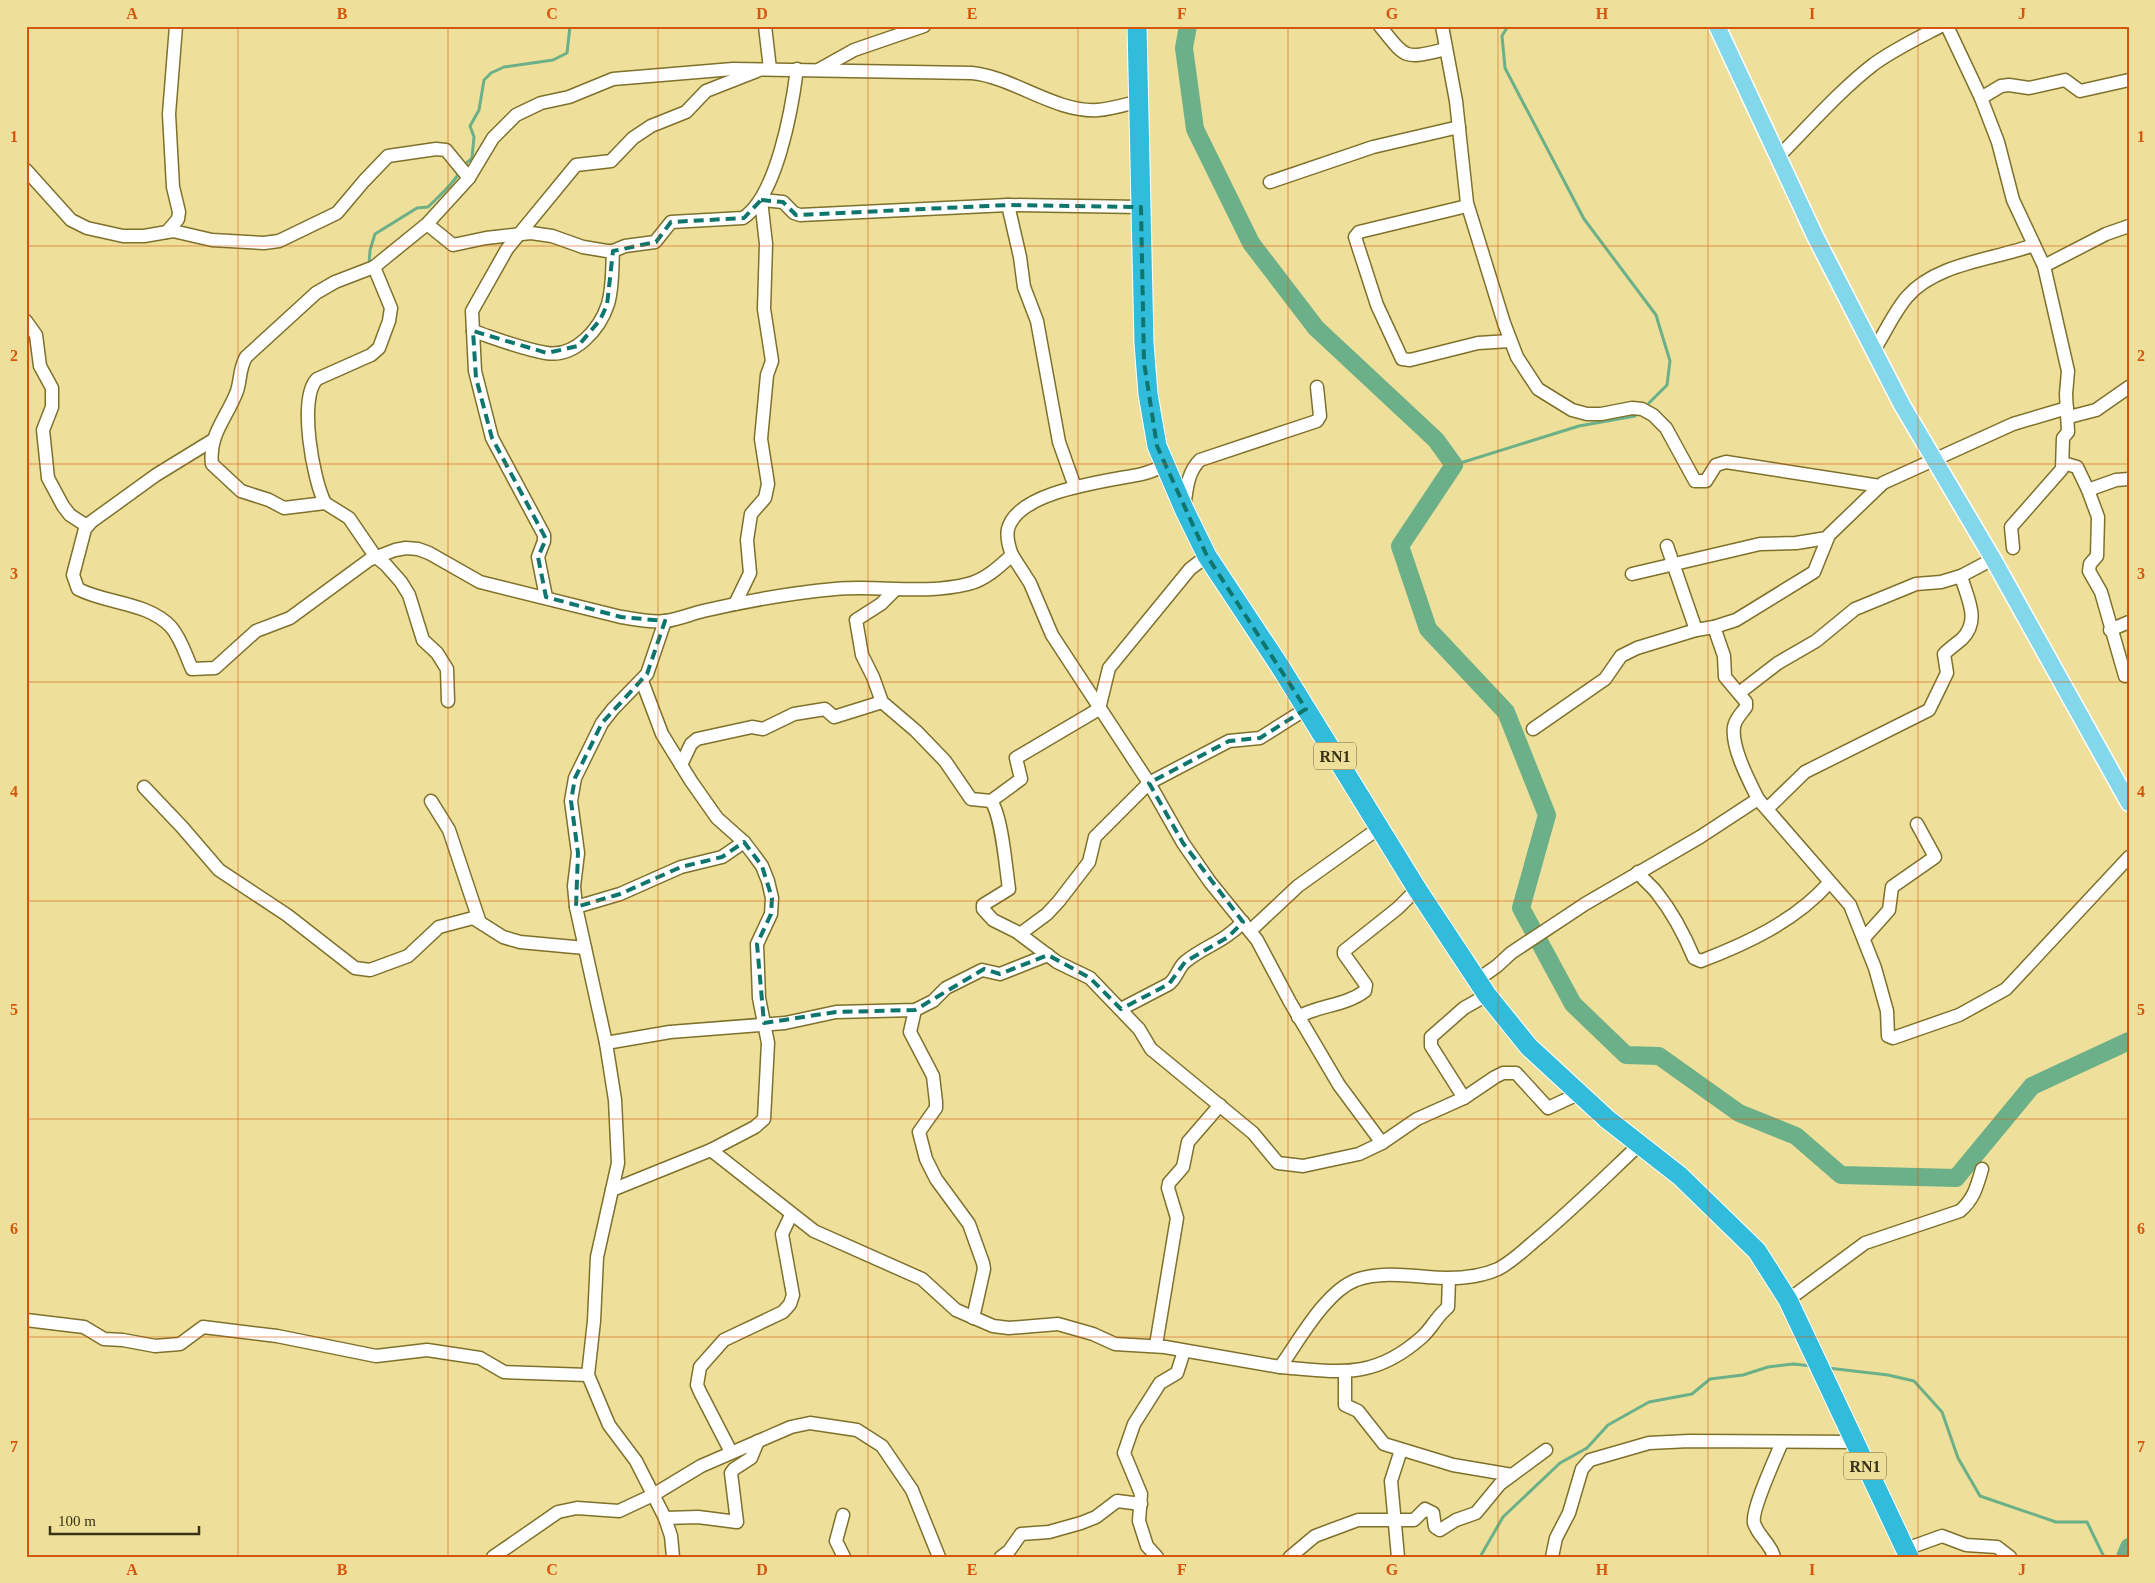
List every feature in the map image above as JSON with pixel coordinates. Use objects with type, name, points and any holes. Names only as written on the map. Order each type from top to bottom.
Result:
[{"type":"highway","name":"RN1","points":[[1137,26],[1144,362],[1157,446],[1184,509],[1208,556],[1306,709],[1417,889],[1482,988],[1529,1048],[1578,1094],[1688,1183],[1749,1242],[1768,1267],[1788,1300],[1908,1553]]},
{"type":"main road","points":[[1717,26],[1840,287],[1902,405],[1993,559],[2129,803]]},
{"type":"street","points":[[167,232],[178,219],[179,212],[173,187],[170,114],[176,26]]},
{"type":"street","points":[[766,26],[767,69]]},
{"type":"street","points":[[818,70],[854,50],[924,26]]},
{"type":"street","points":[[1380,26],[1401,52],[1408,56],[1446,48]]},
{"type":"street","points":[[1442,26],[1459,127],[1468,206],[1510,341],[1521,364],[1538,389],[1572,410],[1587,414],[1601,414],[1632,408],[1642,409],[1653,415],[1666,428],[1695,481],[1698,482],[1706,482],[1716,465],[1726,462],[1880,486]]},
{"type":"street","points":[[1778,157],[1850,84],[1902,46],[1941,26]]},
{"type":"street","points":[[1947,26],[1981,98],[1998,142],[2013,200],[2044,266],[2068,371],[2068,432],[2063,438],[2063,463],[2059,472],[2011,527],[2013,548]]},
{"type":"street","points":[[325,503],[284,508],[269,500],[241,491],[212,464],[213,440],[236,392],[239,370],[246,357],[316,292],[335,282],[374,267],[427,224],[469,178],[484,149],[516,115],[541,103],[569,97],[614,79],[733,69],[980,74],[1048,100],[1089,110],[1104,109],[1140,101]]},
{"type":"street","points":[[546,597],[538,557],[544,536],[492,438],[476,378],[473,307],[502,256],[576,165],[611,161],[633,138],[652,126],[684,114],[706,91],[767,69]]},
{"type":"street","points":[[427,224],[453,245],[520,234],[552,236],[582,247],[613,251],[624,246],[655,242],[671,222],[743,218],[761,200],[789,121],[797,69]]},
{"type":"street","points":[[1981,98],[1994,90],[2008,85],[2029,88],[2065,80],[2080,91],[2129,80]]},
{"type":"street","points":[[1270,182],[1372,147],[1459,127]]},
{"type":"street","points":[[26,170],[71,220],[79,225],[131,236],[167,232],[225,242],[279,241],[337,213],[377,166],[385,158],[392,155],[436,149],[446,150],[469,178]]},
{"type":"street","points":[[761,200],[783,202],[794,213],[800,215],[1008,206],[1141,208]]},
{"type":"street","points":[[735,604],[750,573],[747,540],[751,514],[765,498],[768,484],[761,439],[767,375],[772,361],[764,309],[766,244],[761,200]]},
{"type":"street","points":[[1008,206],[1020,257],[1024,287],[1037,321],[1059,442],[1075,487]]},
{"type":"street","points":[[1468,206],[1359,232],[1355,237],[1377,305],[1402,359],[1410,360],[1478,343],[1510,341]]},
{"type":"street","points":[[2044,266],[2106,234],[2129,226]]},
{"type":"street","points":[[1874,350],[1905,299],[1923,282],[1953,268],[2006,256],[2034,245]]},
{"type":"street","points":[[473,331],[547,354],[561,353],[578,346],[586,340],[608,305],[613,251]]},
{"type":"street","points":[[374,267],[391,308],[389,321],[379,348],[371,355],[317,378],[309,394],[308,429],[317,486],[325,503],[349,518],[375,556],[386,564],[401,582],[408,595],[423,640],[444,663],[448,677],[448,701]]},
{"type":"street","points":[[26,321],[36,335],[40,366],[52,388],[52,408],[43,430],[50,486],[70,515],[87,526]]},
{"type":"street","points":[[1184,509],[1192,468],[1200,460],[1268,436],[1313,424],[1320,416],[1317,387]]},
{"type":"street","points":[[1533,729],[1605,679],[1621,656],[1637,648],[1736,620],[1814,572],[1827,538],[1880,486],[1935,458],[2012,424],[2100,408],[2129,387]]},
{"type":"street","points":[[213,440],[156,475],[87,526],[73,575],[78,589],[93,597],[135,607],[159,617],[172,628],[192,669],[215,668],[256,631],[290,618],[375,556],[395,550],[418,549],[480,582],[621,617],[665,621],[735,604],[833,589],[861,587],[895,590],[967,584],[980,580],[1012,556]]},
{"type":"street","points":[[2063,463],[2077,467],[2098,517],[2097,556],[2090,564],[2089,571],[2100,592],[2124,676]]},
{"type":"street","points":[[1164,466],[1144,474],[1075,487],[1034,502],[1015,516],[1008,530],[1008,541],[1012,556],[1030,583],[1052,635],[1149,783],[1183,843],[1210,882],[1266,954],[1298,1017],[1339,1085],[1382,1144]]},
{"type":"street","points":[[2088,490],[2116,480],[2129,479]]},
{"type":"street","points":[[1632,574],[1654,571],[1672,564],[1760,544],[1796,543],[1827,538]]},
{"type":"street","points":[[1667,546],[1696,630]]},
{"type":"street","points":[[895,590],[881,604],[859,618],[855,624],[864,661],[873,676],[882,702],[916,731],[945,761],[971,799],[991,801],[1021,779],[1016,758],[1099,709],[1108,668],[1190,569],[1208,556]]},
{"type":"street","points":[[1739,693],[1778,663],[1816,641],[1855,610],[1916,584],[1941,582],[1961,576],[1993,559]]},
{"type":"street","points":[[1767,809],[1805,772],[1929,710],[1946,672],[1944,654],[1964,636],[1972,622],[1971,607],[1961,576]]},
{"type":"street","points":[[665,621],[652,664],[642,682],[613,709],[602,723],[575,778],[571,801],[578,853],[574,886],[576,907],[606,1043],[616,1115],[618,1163],[596,1268],[594,1321],[588,1375],[609,1425],[634,1458],[665,1518],[671,1536],[673,1557]]},
{"type":"street","points":[[2110,630],[2129,622]]},
{"type":"street","points":[[1714,627],[1724,656],[1725,677],[1747,704],[1736,721],[1734,729],[1745,771],[1758,799],[1829,884],[1850,905],[1864,938],[1888,1011],[1888,1036],[1893,1038],[1959,1015],[2006,989],[2129,857]]},
{"type":"street","points":[[612,1190],[711,1150],[755,1127],[764,1119],[768,1043],[759,998],[757,944],[771,914],[772,898],[762,866],[744,842],[717,818],[662,734],[642,682]]},
{"type":"street","points":[[681,765],[691,744],[697,739],[752,727],[763,729],[799,712],[825,709],[832,716],[837,717],[882,702]]},
{"type":"street","points":[[1020,934],[1047,914],[1059,901],[1089,862],[1095,837],[1149,783],[1229,741],[1260,738],[1306,709]]},
{"type":"street","points":[[144,787],[219,870],[287,915],[355,968],[370,970],[408,956],[439,927],[473,918],[479,920],[503,937],[520,942],[584,948]]},
{"type":"street","points":[[1464,1098],[1431,1046],[1430,1041],[1434,1033],[1457,1014],[1526,943],[1594,898],[1700,837],[1758,799]]},
{"type":"street","points":[[431,801],[449,830],[479,920]]},
{"type":"street","points":[[991,801],[999,819],[1009,889],[984,905],[983,909],[993,920],[1020,934],[1048,956],[1090,978],[1139,1029],[1151,1049],[1253,1133],[1281,1164],[1296,1167],[1359,1154],[1382,1144],[1417,1118],[1464,1098],[1495,1077],[1512,1072],[1518,1075],[1548,1108],[1578,1094]]},
{"type":"street","points":[[1864,938],[1889,910],[1892,887],[1935,856],[1917,824]]},
{"type":"street","points":[[1121,1009],[1174,981],[1185,962],[1246,926],[1298,886],[1380,828]]},
{"type":"street","points":[[576,907],[620,894],[681,867],[722,856],[744,842]]},
{"type":"street","points":[[1638,872],[1647,885],[1655,891],[1680,925],[1697,960],[1708,958],[1761,935],[1809,905],[1829,884]]},
{"type":"street","points":[[1298,1017],[1310,1010],[1336,1004],[1365,991],[1366,985],[1344,954],[1344,950],[1398,908],[1417,889]]},
{"type":"street","points":[[606,1043],[670,1032],[764,1023],[785,1023],[836,1012],[914,1010],[933,1001],[952,984],[982,970],[1000,974],[1048,956]]},
{"type":"street","points":[[914,1010],[910,1032],[933,1076],[936,1102],[936,1108],[919,1132],[926,1159],[936,1179],[969,1224],[983,1263],[984,1269],[973,1318]]},
{"type":"street","points":[[1156,1346],[1177,1218],[1168,1188],[1169,1183],[1183,1167],[1188,1142],[1220,1106]]},
{"type":"street","points":[[1280,1367],[1325,1304],[1350,1283],[1374,1276],[1393,1274],[1449,1279],[1483,1274],[1512,1260],[1557,1223],[1640,1144]]},
{"type":"street","points":[[711,1150],[791,1215],[820,1234],[922,1279],[956,1310],[1000,1328],[1058,1324],[1115,1344],[1156,1346],[1280,1367],[1345,1373],[1367,1369],[1392,1358],[1421,1338],[1448,1307],[1449,1279]]},
{"type":"street","points":[[1788,1300],[1865,1243],[1960,1211],[1969,1203],[1976,1190],[1982,1169]]},
{"type":"street","points":[[731,1452],[700,1392],[698,1385],[700,1367],[730,1335],[782,1312],[790,1304],[793,1295],[782,1234],[791,1215]]},
{"type":"street","points":[[26,1320],[84,1328],[104,1339],[124,1340],[155,1346],[180,1344],[203,1327],[277,1336],[376,1356],[427,1350],[480,1358],[504,1372],[588,1375]]},
{"type":"street","points":[[1157,1557],[1147,1546],[1139,1521],[1141,1494],[1124,1457],[1124,1450],[1134,1424],[1160,1383],[1177,1373],[1184,1351]]},
{"type":"street","points":[[1345,1373],[1345,1405],[1358,1411],[1380,1441],[1401,1450],[1453,1465],[1512,1475]]},
{"type":"street","points":[[494,1557],[558,1512],[577,1508],[619,1511],[653,1495],[701,1466],[731,1452],[791,1427],[810,1423],[857,1430],[879,1443],[912,1490],[939,1557]]},
{"type":"street","points":[[665,1518],[698,1517],[737,1522],[731,1473],[751,1458],[758,1441]]},
{"type":"street","points":[[1552,1557],[1556,1538],[1568,1513],[1582,1469],[1590,1460],[1649,1443],[1689,1441],[1854,1442]]},
{"type":"street","points":[[1774,1557],[1769,1545],[1756,1527],[1754,1514],[1782,1442]]},
{"type":"street","points":[[1398,1557],[1391,1481],[1401,1450]]},
{"type":"street","points":[[1290,1557],[1309,1540],[1331,1528],[1363,1519],[1414,1520],[1425,1509],[1433,1513],[1435,1527],[1440,1530],[1456,1520],[1476,1513],[1500,1484],[1546,1450]]},
{"type":"street","points":[[1001,1557],[1009,1551],[1021,1534],[1050,1532],[1081,1523],[1096,1517],[1118,1501],[1141,1504]]},
{"type":"street","points":[[843,1515],[836,1540],[844,1557]]},
{"type":"street","points":[[1908,1553],[1942,1536],[1966,1545],[2001,1548],[2010,1557]]},
{"type":"highlighted area","points":[[761,200],[783,202],[796,215],[1008,205],[1141,207],[1144,362],[1157,446],[1207,556],[1306,709],[1260,738],[1229,741],[1149,783],[1183,843],[1243,922],[1228,937],[1185,962],[1169,984],[1121,1009],[1090,978],[1048,955],[1000,974],[984,969],[915,1010],[836,1012],[764,1023],[757,944],[771,914],[772,898],[762,866],[744,842],[722,857],[681,867],[620,894],[576,907],[578,853],[571,801],[575,778],[602,723],[647,674],[665,621],[621,617],[546,597],[538,557],[546,539],[492,438],[476,378],[473,331],[547,353],[578,346],[600,320],[607,305],[613,251],[656,242],[671,222],[744,218]]},
{"type":"waterway","points":[[463,166],[472,158],[474,137],[470,126],[479,110],[484,80],[491,73],[504,67],[553,60],[567,53],[570,26]]},
{"type":"waterway","points":[[1188,26],[1184,48],[1195,129],[1251,243],[1316,328],[1436,440],[1454,465],[1400,546],[1428,629],[1506,712],[1547,815],[1521,908],[1573,1004],[1626,1055],[1659,1056],[1739,1113],[1796,1136],[1841,1175],[1956,1178],[2032,1086],[2129,1041]]},
{"type":"waterway","points":[[1508,26],[1502,36],[1505,68],[1584,219],[1656,315],[1670,361],[1667,385],[1649,403]]},
{"type":"waterway","points":[[369,265],[370,250],[375,234],[417,208],[428,207],[450,185],[460,171]]},
{"type":"waterway","points":[[1454,465],[1579,426],[1635,416]]},
{"type":"waterway","points":[[2127,1041],[2129,1037]]},
{"type":"waterway","points":[[1480,1557],[1503,1517],[1560,1463],[1587,1448],[1608,1425],[1649,1402],[1692,1394],[1710,1379],[1743,1375],[1768,1367],[1793,1364],[1812,1366]]},
{"type":"waterway","points":[[1828,1368],[1888,1375],[1914,1381],[1942,1412],[1958,1458],[1980,1496],[2056,1522],[2087,1522],[2104,1557]]},
{"type":"waterway","points":[[2125,1557],[2129,1547]]}]
